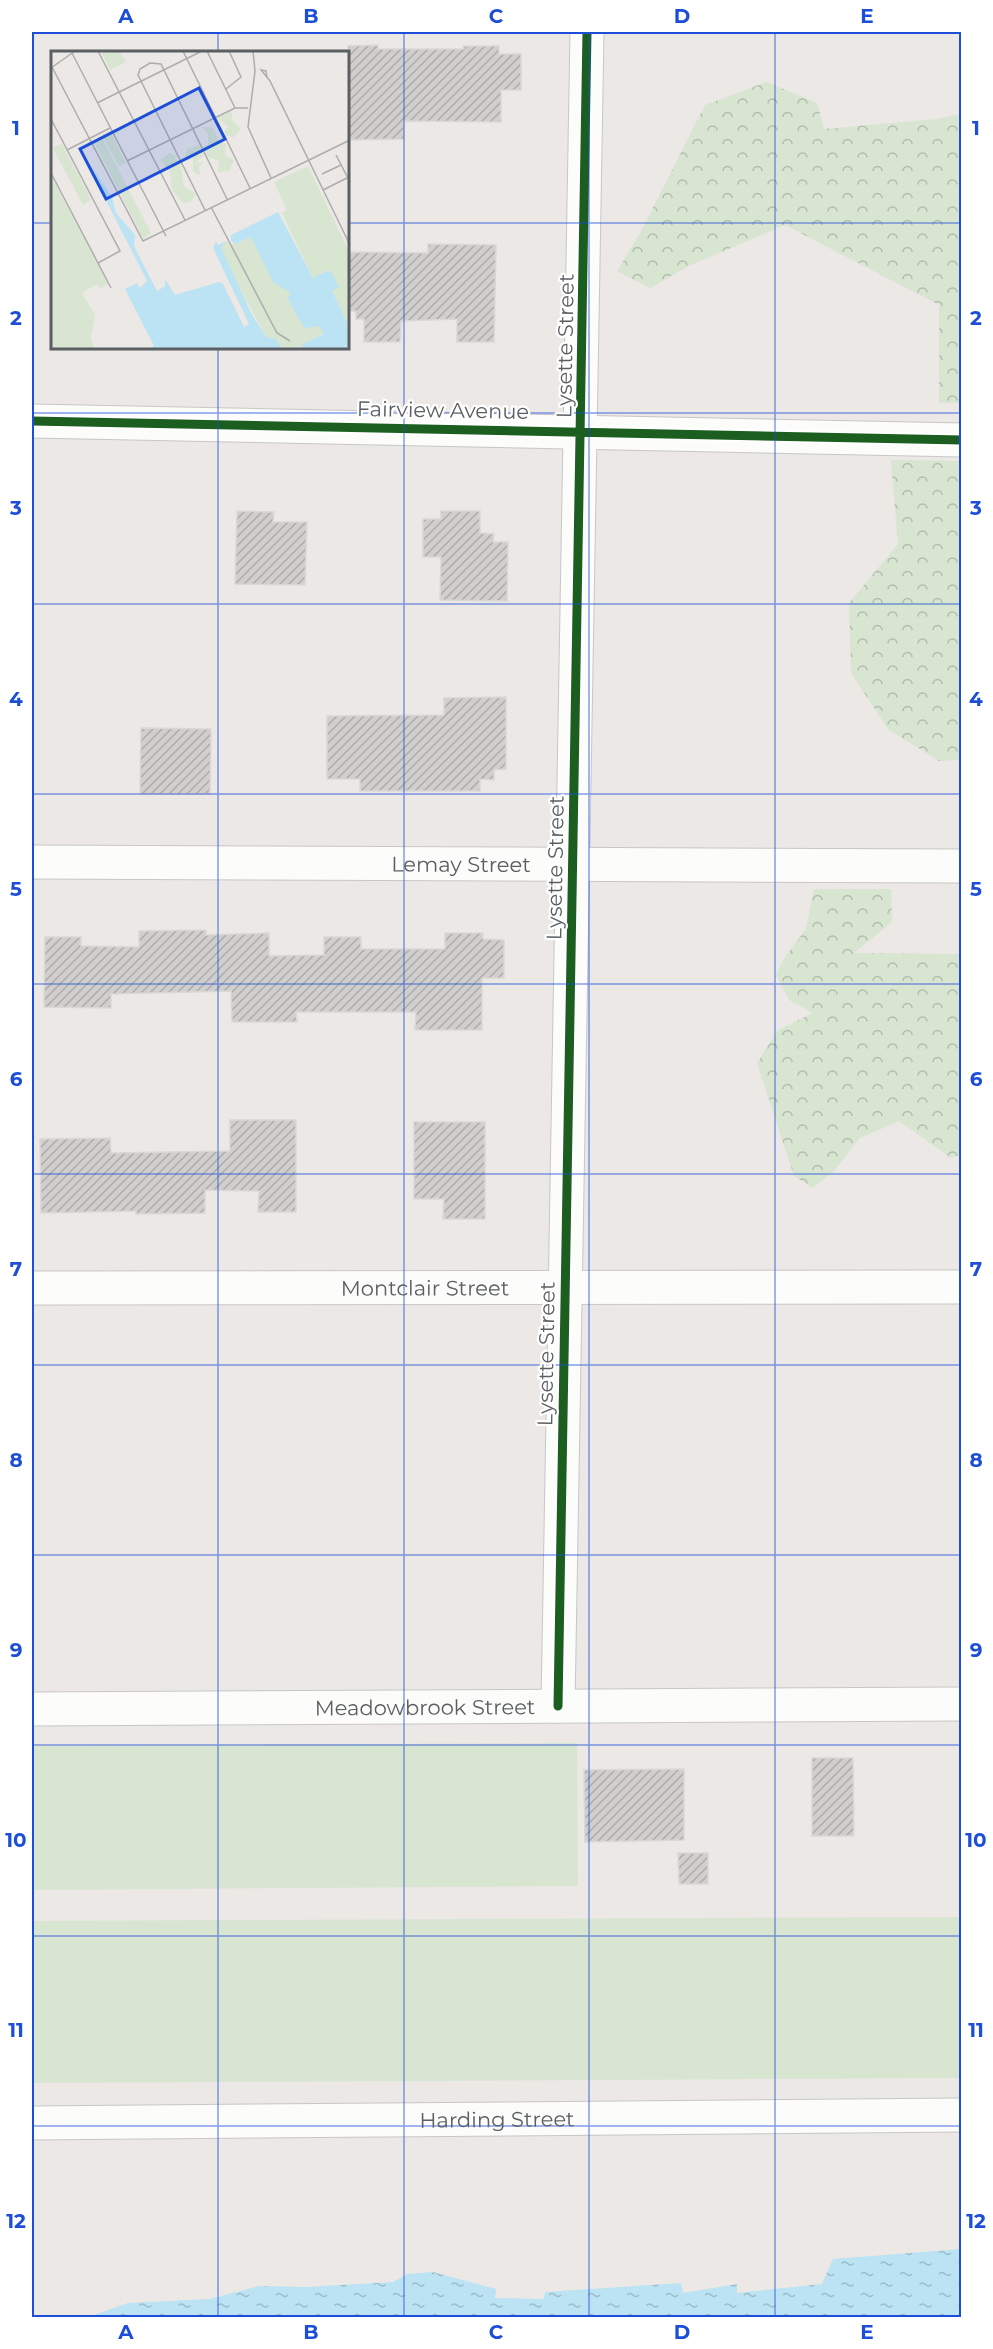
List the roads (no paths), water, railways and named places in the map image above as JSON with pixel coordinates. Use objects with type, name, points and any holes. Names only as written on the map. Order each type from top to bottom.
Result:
[{"type":"street","name":"Lysette Street","points":[[558,1706],[582,431],[587,32]]},
{"type":"street","name":"Fairview Avenue","points":[[32,422],[962,440]]},
{"type":"street","name":"Lemay Street","points":[[32,862],[962,866]]},
{"type":"street","name":"Montclair Street","points":[[32,1288],[962,1287]]},
{"type":"street","name":"Meadowbrook Street","points":[[32,1709],[962,1704]]},
{"type":"street","name":"Harding Street","points":[[32,2123],[962,2115]]},
{"type":"water","points":[[961,2249],[961,2317],[88,2317],[128,2303],[210,2299],[259,2286],[306,2287],[393,2282],[407,2274],[433,2272],[496,2289],[495,2298],[544,2299],[545,2292],[681,2283],[683,2293],[737,2284],[737,2293],[822,2284],[833,2259]]}]
